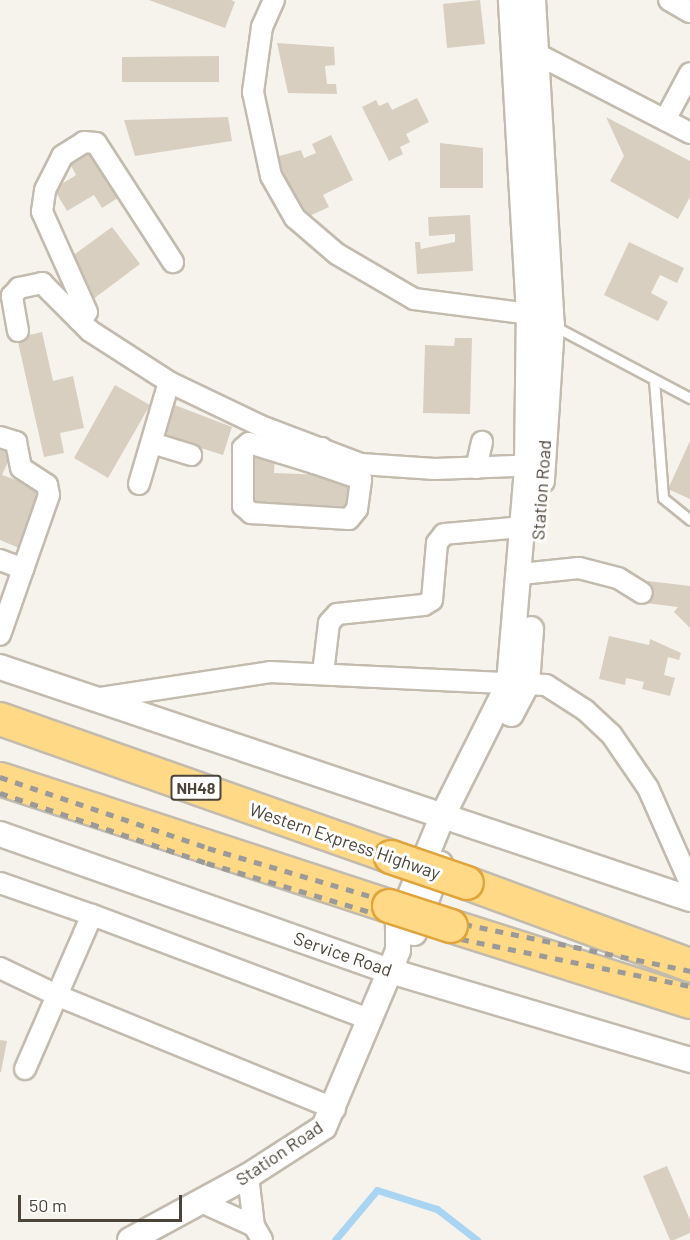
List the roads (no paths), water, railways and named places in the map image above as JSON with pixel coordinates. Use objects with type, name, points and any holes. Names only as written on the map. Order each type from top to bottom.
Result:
[{"type":"highway","name":"Western Express Highway","points":[[0,719],[689,964]]},
{"type":"highway","points":[[0,779],[685,1002]]},
{"type":"street","points":[[274,0],[262,27],[253,92],[271,176],[295,218],[337,254],[414,299],[529,314],[552,325]]},
{"type":"street","name":"Station Road","points":[[512,0],[535,466],[523,527],[529,574]]},
{"type":"street","name":"Station Road","points":[[130,1240],[248,1176],[324,1127],[335,1109],[394,960],[414,933],[449,820],[518,684],[529,574],[535,466],[552,325],[533,0]]},
{"type":"street","points":[[669,0],[690,12]]},
{"type":"street","points":[[537,54],[690,133]]},
{"type":"street","points":[[665,120],[690,73]]},
{"type":"street","points":[[78,320],[87,312],[42,212],[45,190],[62,156],[84,142],[96,143],[172,262]]},
{"type":"street","points":[[18,331],[12,296],[32,284],[42,283],[78,320],[169,382],[261,426],[318,455],[361,479],[357,509],[349,519],[251,513],[243,506],[243,448],[249,443],[318,455],[361,464],[476,468],[535,466]]},
{"type":"street","points":[[139,484],[169,382]]},
{"type":"street","points":[[0,437],[16,442],[21,468],[47,485],[49,495],[0,635]]},
{"type":"street","points":[[476,468],[483,442]]},
{"type":"street","points":[[152,443],[191,455]]},
{"type":"street","points":[[323,673],[328,624],[338,614],[424,605],[432,600],[437,543],[444,534],[523,527]]},
{"type":"street","points":[[0,560],[23,568]]},
{"type":"street","points":[[529,574],[579,568],[618,578],[642,593]]},
{"type":"street","points":[[0,667],[449,820],[690,899]]},
{"type":"street","points":[[93,699],[270,672],[546,685],[585,710],[611,734],[648,788],[690,883]]},
{"type":"street","name":"Service Road","points":[[0,834],[394,960],[690,1060]]},
{"type":"street","points":[[0,883],[92,915],[371,1020]]},
{"type":"street","points":[[25,1069],[92,915]]},
{"type":"street","points":[[0,968],[56,995],[335,1109]]},
{"type":"street","points":[[248,1176],[258,1233]]},
{"type":"street","points":[[201,1202],[258,1233]]},
{"type":"lane","points":[[552,325],[690,398]]},
{"type":"lane","points":[[654,380],[663,498],[676,513],[690,520]]},
{"type":"waterway","points":[[335,1240],[377,1190],[437,1209],[477,1240]]},
{"type":"railway","points":[[0,777],[208,848],[464,924],[690,971]]},
{"type":"railway","points":[[0,793],[207,863],[461,939],[690,986]]}]
